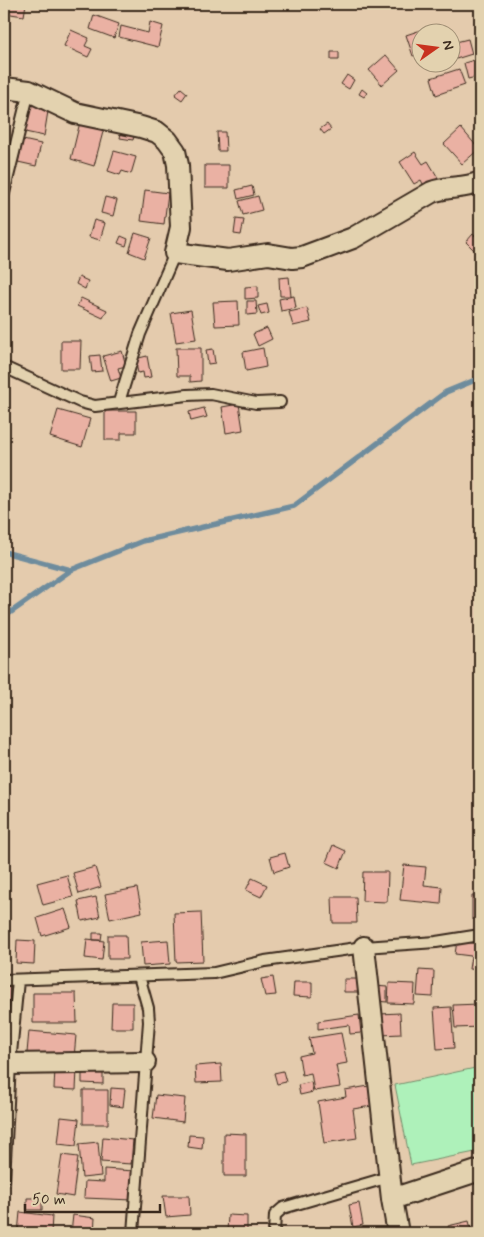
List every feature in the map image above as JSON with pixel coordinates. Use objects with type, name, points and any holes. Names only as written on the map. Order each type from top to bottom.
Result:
[{"type":"street","points":[[4,88],[29,91],[74,113],[141,127],[156,132],[167,140],[174,151],[178,165],[181,227],[175,254],[228,260],[268,254],[292,258],[302,257],[347,241],[432,192],[473,185],[480,182]]},
{"type":"street","points":[[364,947],[389,1177],[398,1233]]},
{"type":"street","points":[[7,1064],[145,1062]]},
{"type":"street","points":[[392,1199],[480,1170]]},
{"type":"lane","points":[[4,192],[29,91]]},
{"type":"lane","points":[[119,402],[140,334],[175,254]]},
{"type":"lane","points":[[4,367],[80,402],[95,406],[119,402],[211,394],[256,403],[280,402]]},
{"type":"lane","points":[[4,980],[214,973],[265,961],[364,947],[436,942],[480,934]]},
{"type":"lane","points":[[133,1233],[148,1008],[139,976]]},
{"type":"lane","points":[[4,1180],[7,1064],[18,980]]},
{"type":"lane","points":[[274,1233],[275,1216],[283,1208],[389,1177]]},
{"type":"green space","points":[[480,1067],[480,1151],[411,1165],[395,1085]]},
{"type":"building","points":[[4,4],[26,4],[24,16],[4,13]]},
{"type":"building","points":[[94,15],[119,24],[114,38],[90,29]]},
{"type":"building","points":[[150,22],[163,26],[158,47],[119,37],[121,26],[148,33]]},
{"type":"building","points":[[71,30],[89,38],[85,46],[92,49],[88,57],[64,46]]},
{"type":"building","points":[[412,33],[412,53],[406,35]]},
{"type":"building","points":[[468,39],[472,54],[462,57],[462,40]]},
{"type":"building","points":[[331,52],[339,52],[339,60],[331,60]]},
{"type":"building","points":[[386,55],[399,70],[382,85],[369,70]]},
{"type":"building","points":[[478,59],[480,76],[468,79],[464,63]]},
{"type":"building","points":[[450,72],[460,72],[465,85],[436,95],[431,78]]},
{"type":"building","points":[[347,75],[354,80],[349,89],[341,84]]},
{"type":"building","points":[[181,88],[187,93],[182,100],[175,95]]},
{"type":"building","points":[[362,89],[367,93],[364,97],[359,94]]},
{"type":"building","points":[[30,102],[49,105],[44,136],[25,132]]},
{"type":"building","points":[[80,122],[104,128],[94,166],[71,159]]},
{"type":"building","points":[[327,124],[331,129],[324,134],[320,129]]},
{"type":"building","points":[[461,128],[479,149],[462,164],[444,144]]},
{"type":"building","points":[[122,129],[135,132],[133,140],[120,138]]},
{"type":"building","points":[[217,132],[225,132],[226,151],[218,151]]},
{"type":"building","points":[[23,140],[41,144],[36,166],[18,162]]},
{"type":"building","points":[[114,151],[136,157],[131,174],[122,171],[120,175],[108,171]]},
{"type":"building","points":[[415,152],[423,164],[428,161],[440,181],[426,190],[421,180],[414,184],[400,162]]},
{"type":"building","points":[[205,165],[229,165],[229,188],[205,188]]},
{"type":"building","points":[[252,186],[254,195],[238,199],[236,190]]},
{"type":"building","points":[[145,190],[168,193],[164,224],[141,221]]},
{"type":"building","points":[[258,196],[262,210],[243,215],[239,201]]},
{"type":"building","points":[[105,197],[117,200],[113,216],[101,213]]},
{"type":"building","points":[[236,219],[244,220],[241,235],[234,234]]},
{"type":"building","points":[[94,220],[105,223],[100,240],[89,237]]},
{"type":"building","points":[[135,233],[151,238],[144,258],[129,252]]},
{"type":"building","points":[[473,234],[480,241],[480,252],[478,254],[466,242]]},
{"type":"building","points":[[121,236],[128,239],[126,246],[118,243]]},
{"type":"building","points":[[79,277],[88,281],[85,289],[76,284]]},
{"type":"building","points":[[289,277],[291,296],[280,296],[279,278]]},
{"type":"building","points":[[258,286],[258,298],[245,299],[245,287]]},
{"type":"building","points":[[294,296],[296,308],[281,311],[279,299]]},
{"type":"building","points":[[81,298],[107,310],[103,318],[77,306]]},
{"type":"building","points":[[238,301],[239,325],[215,326],[213,302]]},
{"type":"building","points":[[247,301],[256,301],[257,314],[247,315]]},
{"type":"building","points":[[267,304],[269,313],[261,315],[258,306]]},
{"type":"building","points":[[307,308],[311,322],[293,326],[289,312]]},
{"type":"building","points":[[191,310],[196,339],[176,342],[171,313]]},
{"type":"building","points":[[267,328],[272,339],[258,346],[253,334]]},
{"type":"building","points":[[61,341],[81,341],[80,369],[61,369]]},
{"type":"building","points":[[176,348],[201,348],[201,381],[190,382],[190,376],[177,376]]},
{"type":"building","points":[[263,348],[266,367],[246,371],[243,352]]},
{"type":"building","points":[[213,349],[215,363],[208,364],[206,350]]},
{"type":"building","points":[[122,351],[126,366],[118,368],[121,378],[111,381],[103,356]]},
{"type":"building","points":[[100,355],[102,371],[92,372],[90,356]]},
{"type":"building","points":[[147,356],[151,377],[144,378],[143,372],[138,373],[135,359]]},
{"type":"building","points":[[239,404],[243,430],[226,433],[222,407]]},
{"type":"building","points":[[204,408],[207,417],[191,421],[189,412]]},
{"type":"building","points":[[58,410],[90,419],[82,447],[50,437]]},
{"type":"building","points":[[105,411],[136,411],[136,433],[121,433],[121,440],[105,440]]},
{"type":"building","points":[[333,845],[346,851],[339,868],[326,862]]},
{"type":"building","points":[[285,853],[289,867],[274,872],[270,857]]},
{"type":"building","points":[[404,865],[426,867],[424,885],[442,887],[441,904],[400,900]]},
{"type":"building","points":[[95,867],[101,887],[79,894],[73,873]]},
{"type":"building","points":[[363,872],[388,872],[387,902],[362,901]]},
{"type":"building","points":[[67,875],[73,897],[43,905],[37,883]]},
{"type":"building","points":[[252,878],[267,885],[261,897],[246,890]]},
{"type":"building","points":[[137,888],[142,912],[110,919],[105,894]]},
{"type":"building","points":[[472,896],[480,896],[480,919],[472,919]]},
{"type":"building","points":[[96,897],[100,917],[82,921],[78,901]]},
{"type":"building","points":[[332,897],[356,897],[357,923],[333,923]]},
{"type":"building","points":[[65,909],[71,927],[42,936],[37,918]]},
{"type":"building","points":[[201,912],[203,961],[176,962],[174,913]]},
{"type":"building","points":[[93,933],[102,933],[101,940],[93,940]]},
{"type":"building","points":[[108,935],[126,935],[127,959],[108,959]]},
{"type":"building","points":[[87,939],[104,941],[102,960],[85,958]]},
{"type":"building","points":[[17,940],[35,941],[34,964],[16,963]]},
{"type":"building","points":[[168,940],[170,964],[143,966],[141,942]]},
{"type":"building","points":[[457,941],[480,944],[480,970],[469,969],[471,956],[455,954]]},
{"type":"building","points":[[419,970],[434,971],[433,997],[417,996]]},
{"type":"building","points":[[273,977],[276,995],[265,996],[261,979]]},
{"type":"building","points":[[344,979],[362,979],[361,992],[344,992]]},
{"type":"building","points":[[294,982],[312,982],[312,997],[293,996]]},
{"type":"building","points":[[389,983],[415,984],[414,1004],[388,1003]]},
{"type":"building","points":[[4,986],[12,986],[10,1007],[4,1006]]},
{"type":"building","points":[[375,986],[387,987],[387,1002],[375,1001]]},
{"type":"building","points":[[33,993],[76,993],[77,1023],[33,1023]]},
{"type":"building","points":[[112,1003],[133,1003],[133,1028],[111,1028]]},
{"type":"building","points":[[480,1004],[480,1027],[455,1028],[453,1005]]},
{"type":"building","points":[[451,1007],[454,1048],[437,1049],[434,1008]]},
{"type":"building","points":[[4,1013],[11,1013],[10,1039],[4,1039]]},
{"type":"building","points":[[400,1013],[401,1034],[381,1035],[380,1014]]},
{"type":"building","points":[[359,1015],[361,1033],[350,1034],[349,1025],[318,1029],[318,1021]]},
{"type":"building","points":[[29,1031],[76,1035],[74,1058],[27,1053]]},
{"type":"building","points":[[341,1033],[347,1063],[336,1065],[340,1087],[314,1091],[311,1073],[302,1075],[299,1056],[312,1053],[309,1038]]},
{"type":"building","points":[[221,1064],[222,1082],[196,1083],[195,1066]]},
{"type":"building","points":[[82,1067],[103,1068],[103,1084],[82,1083]]},
{"type":"building","points":[[55,1068],[77,1069],[76,1090],[54,1089]]},
{"type":"building","points":[[283,1071],[286,1082],[277,1084],[274,1073]]},
{"type":"building","points":[[311,1082],[313,1092],[300,1095],[298,1085]]},
{"type":"building","points":[[375,1085],[378,1105],[353,1109],[357,1138],[324,1143],[318,1102],[346,1097],[345,1090]]},
{"type":"building","points":[[111,1088],[125,1089],[123,1107],[110,1105]]},
{"type":"building","points":[[83,1090],[108,1090],[108,1124],[83,1124]]},
{"type":"building","points":[[156,1095],[185,1098],[183,1122],[153,1118]]},
{"type":"building","points":[[61,1117],[79,1119],[76,1146],[58,1144]]},
{"type":"building","points":[[224,1133],[246,1134],[246,1176],[224,1176]]},
{"type":"building","points":[[189,1135],[203,1136],[202,1149],[188,1147]]},
{"type":"building","points":[[103,1137],[133,1140],[131,1164],[101,1162]]},
{"type":"building","points":[[98,1142],[101,1176],[82,1178],[79,1144]]},
{"type":"building","points":[[62,1155],[78,1157],[73,1197],[56,1194]]},
{"type":"building","points":[[104,1169],[134,1171],[133,1200],[84,1198],[85,1181],[104,1182]]},
{"type":"building","points":[[163,1196],[189,1196],[190,1215],[166,1217]]},
{"type":"building","points":[[27,1198],[42,1198],[42,1210],[27,1210]]},
{"type":"building","points":[[359,1203],[363,1225],[353,1227],[349,1205]]},
{"type":"building","points":[[20,1212],[52,1216],[51,1233],[18,1233]]},
{"type":"building","points":[[73,1215],[95,1218],[94,1233],[71,1233]]},
{"type":"building","points":[[228,1215],[247,1216],[247,1233],[227,1233]]},
{"type":"building","points":[[469,1221],[472,1233],[450,1233],[448,1226]]},
{"type":"building","points":[[357,1229],[358,1233],[346,1233],[346,1232]]},
{"type":"waterway","points":[[4,552],[71,570],[143,541],[294,506],[446,392],[480,378]]},
{"type":"waterway","points":[[4,617],[71,570]]}]
